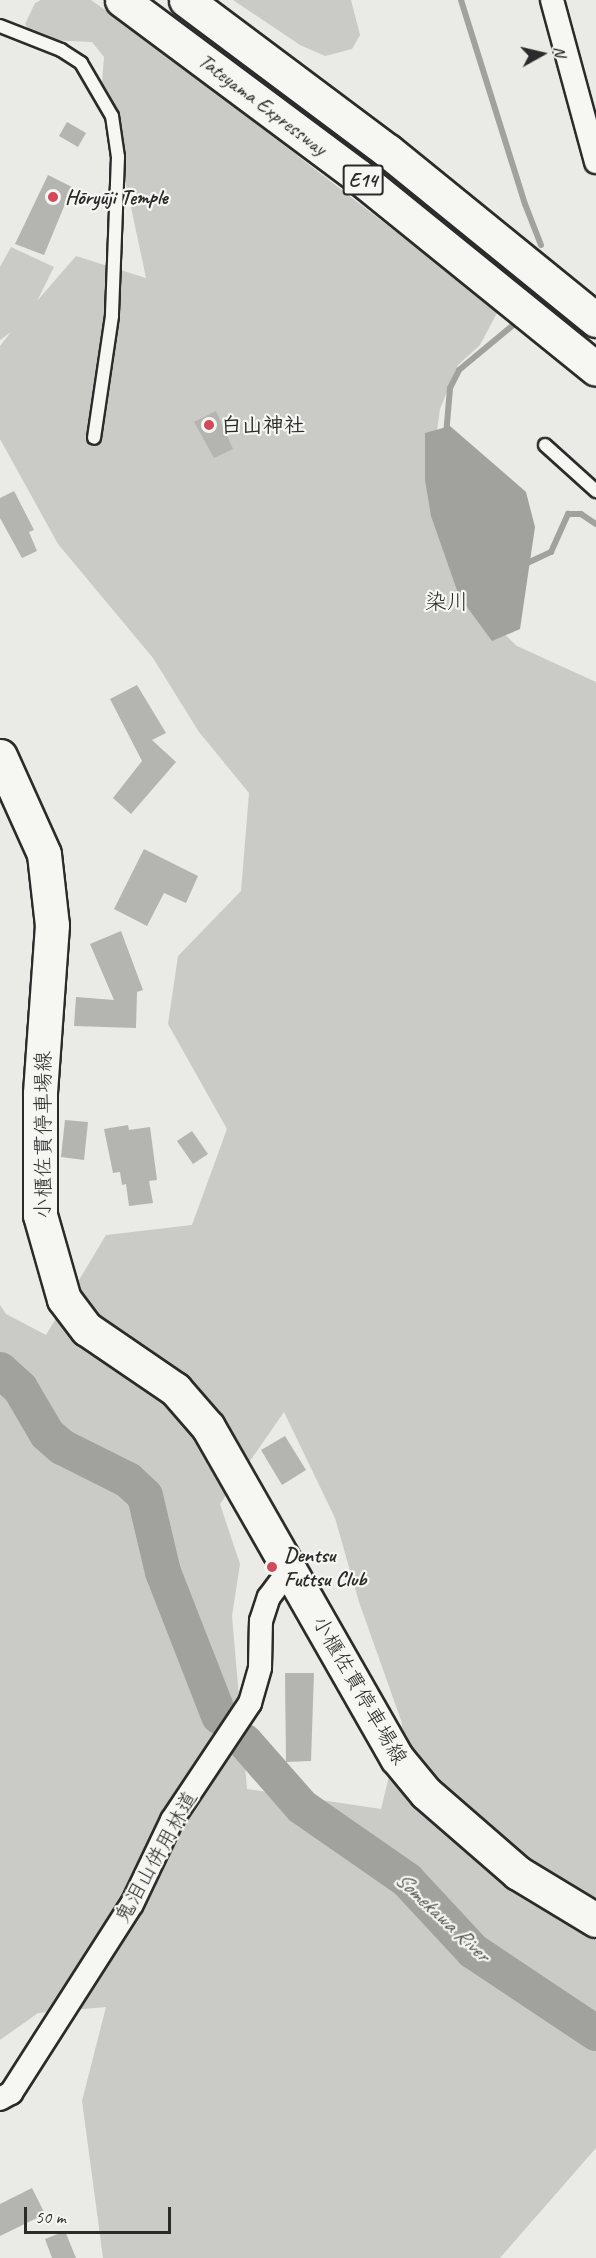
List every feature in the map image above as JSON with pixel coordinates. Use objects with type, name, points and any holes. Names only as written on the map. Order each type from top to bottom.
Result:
[{"type":"main road","name":"Tateyama Expressway","points":[[122,0],[358,176],[596,369]]},
{"type":"main road","name":"Tateyama Expressway","points":[[186,0],[388,151],[596,320]]},
{"type":"main road","name":"小櫃佐貫停車場線","points":[[0,756],[44,854],[51,913],[40,1094],[40,1215],[64,1299],[87,1329],[120,1356],[175,1389],[208,1427],[397,1758],[426,1793],[518,1873],[596,1920]]},
{"type":"street","points":[[552,0],[596,162]]},
{"type":"street","name":"鬼泪山併用林道","points":[[0,2099],[11,2093],[132,1904],[172,1820],[250,1703],[260,1667],[261,1621],[269,1597],[290,1569]]},
{"type":"lane","points":[[0,26],[61,50],[81,63],[112,116],[118,157],[112,316],[94,438]]},
{"type":"lane","points":[[545,445],[596,491]]},
{"type":"shaded area","points":[[41,0],[91,0],[152,43],[498,311],[480,345],[458,365],[440,409],[434,452],[495,625],[517,646],[596,682],[596,2148],[500,2258],[103,2258],[82,2101],[106,2007],[38,2013],[0,2040],[0,1305],[6,1314],[46,1335],[106,1235],[192,1225],[227,1129],[168,1024],[178,956],[241,891],[249,793],[199,732],[153,658],[58,544],[0,439],[0,346],[11,332],[0,340],[0,267],[11,247],[54,267],[37,301],[76,256],[146,278],[127,188],[101,96],[104,57],[92,42],[48,40],[33,35],[25,24],[35,3]],"holes":[[[284,1412],[335,1518],[359,1602],[402,1723],[381,1809],[247,1789],[232,1616],[240,1564],[220,1504]]]},
{"type":"shaded area","points":[[233,0],[351,0],[360,35],[352,49],[325,56],[300,45]]},
{"type":"shaded area","points":[[450,426],[526,492],[535,527],[520,629],[492,641],[459,596],[431,516],[425,480],[425,433]]},
{"type":"building","points":[[67,122],[86,133],[78,147],[59,136]]},
{"type":"building","points":[[48,175],[72,187],[44,255],[15,244]]},
{"type":"building","points":[[216,411],[233,449],[214,458],[194,422]]},
{"type":"building","points":[[14,491],[34,530],[29,532],[37,551],[22,558],[0,518],[0,498]]},
{"type":"building","points":[[137,685],[166,733],[152,740],[176,762],[131,814],[113,798],[142,761],[110,699]]},
{"type":"building","points":[[144,849],[198,876],[186,903],[164,893],[147,926],[114,909]]},
{"type":"building","points":[[121,931],[143,990],[137,992],[136,1028],[74,1026],[76,997],[114,1000],[90,944]]},
{"type":"building","points":[[65,1120],[88,1122],[84,1160],[61,1157]]},
{"type":"building","points":[[128,1125],[129,1130],[150,1127],[157,1180],[149,1181],[153,1203],[129,1206],[126,1184],[122,1185],[120,1172],[113,1173],[104,1129]]},
{"type":"building","points":[[192,1131],[208,1154],[193,1164],[177,1141]]},
{"type":"building","points":[[285,1436],[306,1470],[282,1485],[261,1450]]},
{"type":"building","points":[[285,1673],[314,1673],[311,1761],[286,1762]]},
{"type":"building","points":[[32,2188],[45,2214],[0,2236],[0,2204]]},
{"type":"building","points":[[65,2231],[76,2258],[52,2258],[45,2239]]},
{"type":"waterway","points":[[461,0],[525,204],[541,245]]},
{"type":"waterway","points":[[446,435],[450,388],[459,370],[518,321]]},
{"type":"waterway","points":[[523,565],[551,552],[568,514],[581,514],[596,524]]},
{"type":"waterway","name":"Somekawa River","points":[[0,1370],[20,1388],[47,1434],[62,1447],[128,1480],[145,1496],[163,1572],[219,1716]]},
{"type":"waterway","name":"Somekawa River","points":[[245,1742],[302,1807],[407,1880],[473,1951],[596,2033]]},
{"type":"place","name":"Hōryūji Temple","points":[[53,197]]},
{"type":"place","name":"白山神社","points":[[209,425]]},
{"type":"place","name":"Dentsu Futtsu Club","points":[[272,1567]]},
{"type":"district","name":"染川","points":[[447,603]]}]
